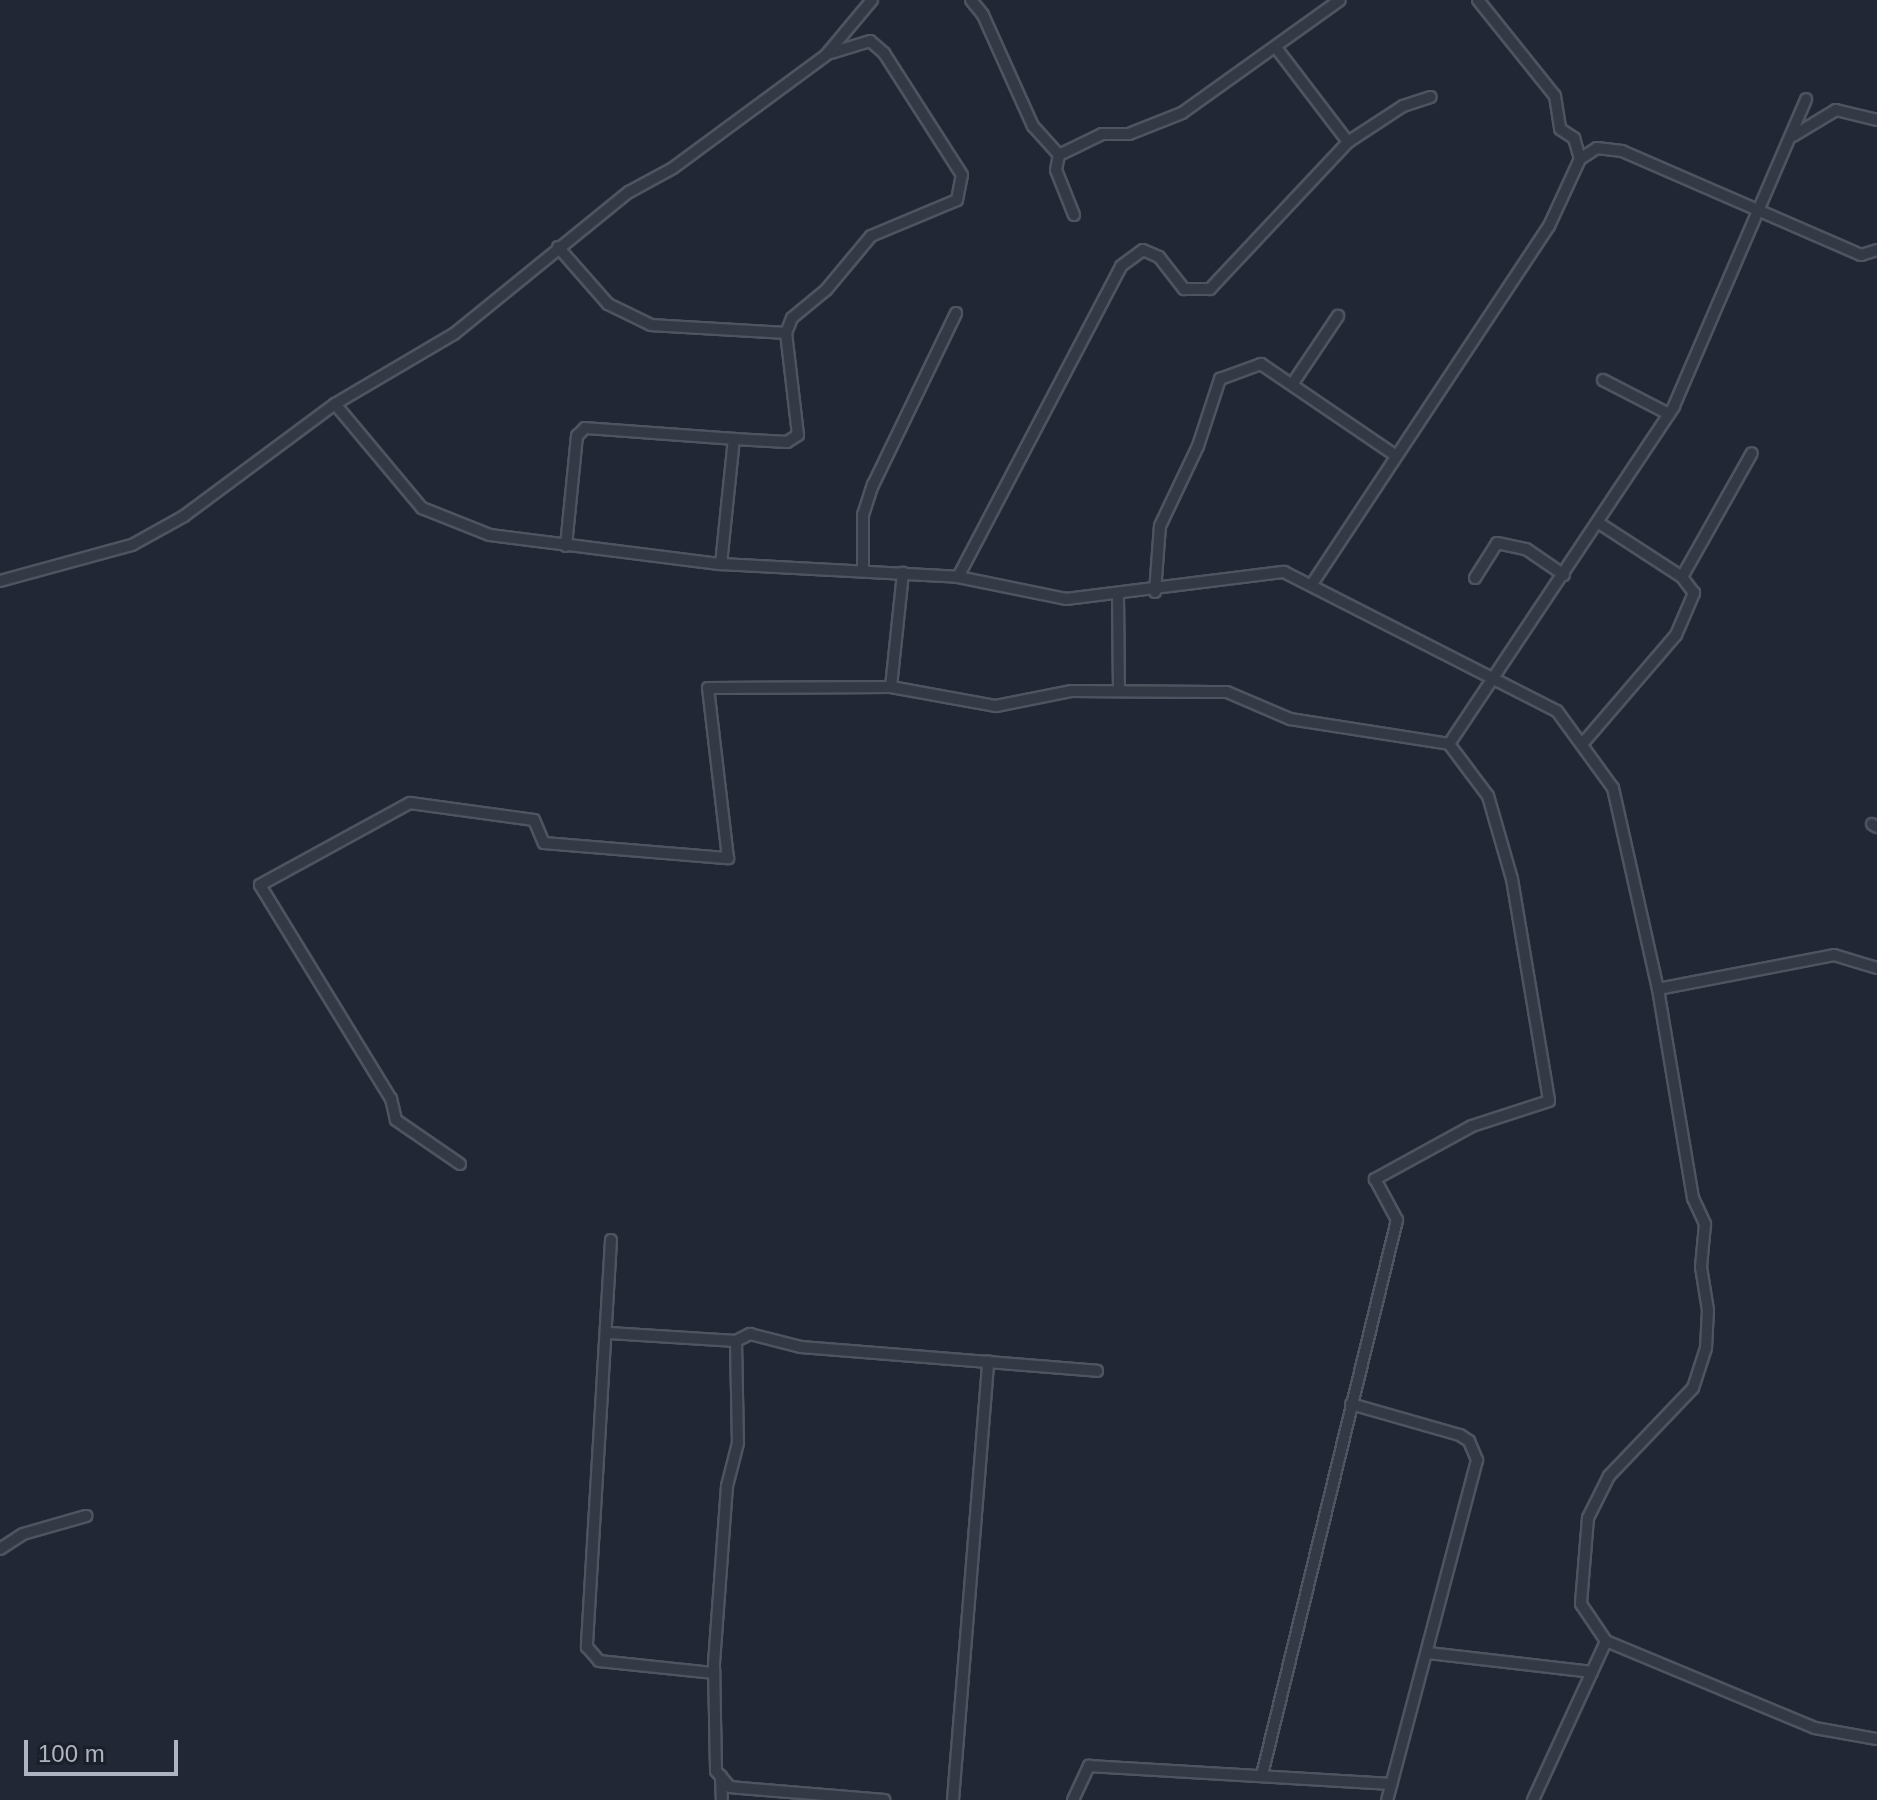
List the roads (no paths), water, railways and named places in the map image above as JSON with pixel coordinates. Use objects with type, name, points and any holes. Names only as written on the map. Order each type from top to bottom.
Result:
[{"type":"street","points":[[0,581],[132,545],[258,465],[335,404],[454,334],[558,247],[826,55],[872,0]]},
{"type":"street","points":[[971,0],[983,15],[1033,126],[1059,155]]},
{"type":"street","points":[[1059,155],[1102,134],[1129,134],[1182,113],[1277,49],[1340,0]]},
{"type":"street","points":[[1478,0],[1555,96],[1560,129],[1574,138],[1580,159]]},
{"type":"street","points":[[566,546],[577,436],[585,428],[787,442],[798,435],[786,333],[792,318],[826,290],[871,236],[957,200],[962,175],[870,41],[826,55]]},
{"type":"street","points":[[1277,49],[1348,142]]},
{"type":"street","points":[[958,577],[1121,266],[1143,250],[1159,257],[1184,289],[1210,289],[1348,142],[1403,106],[1431,97]]},
{"type":"street","points":[[1449,744],[1496,682],[1669,414],[1763,210],[1806,99]]},
{"type":"street","points":[[1793,136],[1836,110],[1877,120]]},
{"type":"street","points":[[1312,584],[1549,226],[1580,159],[1607,145],[1861,255],[1877,250]]},
{"type":"street","points":[[1059,155],[1056,170],[1074,215]]},
{"type":"street","points":[[558,247],[608,304],[651,325],[786,333]]},
{"type":"street","points":[[863,567],[863,515],[873,485],[956,313]]},
{"type":"street","points":[[1293,383],[1338,316]]},
{"type":"street","points":[[1155,592],[1160,526],[1198,446],[1220,379],[1261,364],[1395,455]]},
{"type":"street","points":[[1603,380],[1669,414]]},
{"type":"street","points":[[335,404],[422,508],[490,535],[721,564],[863,567],[958,577],[1066,599],[1155,592],[1284,572],[1557,711],[1584,742],[1613,788],[1658,989],[1693,1198],[1705,1224],[1706,1348],[1693,1388],[1609,1476],[1588,1518],[1581,1604],[1606,1641],[1815,1728],[1877,1739]]},
{"type":"street","points":[[721,564],[734,439]]},
{"type":"street","points":[[1682,577],[1752,453]]},
{"type":"street","points":[[1584,742],[1676,635],[1694,593],[1682,577],[1599,523]]},
{"type":"street","points":[[1475,578],[1497,543],[1526,549],[1564,575]]},
{"type":"street","points":[[891,687],[903,573]]},
{"type":"street","points":[[1118,596],[1119,691]]},
{"type":"street","points":[[460,1164],[396,1120],[383,1086],[260,885],[410,803],[534,820],[544,843],[728,858],[708,688],[891,687],[996,706],[1071,691],[1227,692],[1290,719],[1449,744],[1488,796],[1512,879],[1549,1101],[1472,1126],[1375,1179],[1397,1220],[1262,1775]]},
{"type":"street","points":[[1658,989],[1834,955],[1877,968]]},
{"type":"street","points":[[611,1240],[609,1333],[587,1647],[599,1661],[714,1673]]},
{"type":"street","points":[[609,1333],[736,1341],[750,1334],[801,1347],[1097,1371]]},
{"type":"street","points":[[722,1800],[714,1673],[727,1486],[738,1443],[736,1341]]},
{"type":"street","points":[[953,1800],[988,1361]]},
{"type":"street","points":[[1351,1404],[1460,1435],[1469,1441],[1477,1460],[1429,1653],[1387,1800]]},
{"type":"street","points":[[0,1549],[23,1534],[86,1516]]},
{"type":"street","points":[[1533,1800],[1606,1641]]},
{"type":"street","points":[[1429,1653],[1592,1672]]},
{"type":"street","points":[[1073,1800],[1089,1766],[1391,1784]]},
{"type":"street","points":[[721,1774],[730,1787],[885,1800]]}]
